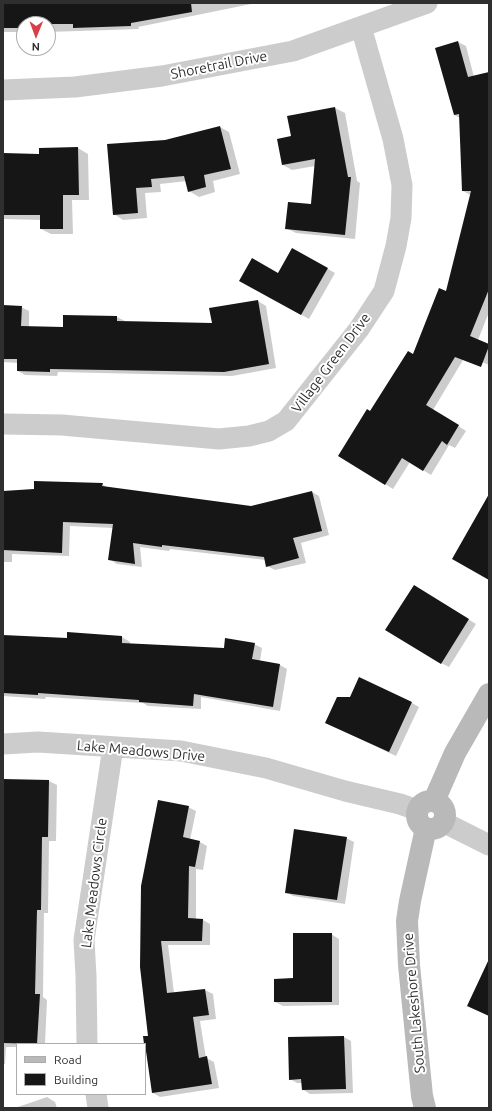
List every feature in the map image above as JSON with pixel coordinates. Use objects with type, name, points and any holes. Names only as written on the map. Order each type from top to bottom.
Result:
[{"type":"street","name":"Shoretrail Drive","points":[[3,90],[75,87],[162,76],[293,50],[427,3]]},
{"type":"street","name":"Village Green Drive","points":[[3,424],[62,425],[219,439],[249,436],[269,431],[286,421],[359,329],[384,291],[396,246],[401,218],[402,185],[393,139],[361,27]]},
{"type":"street","name":"South Lakeshore Drive","points":[[424,1108],[409,965],[407,921],[410,900],[430,815],[455,753],[489,694]]},
{"type":"street","name":"Lake Meadows Drive","points":[[3,744],[38,742],[181,751],[256,766],[283,772],[345,792],[400,804],[430,815],[489,845]]},
{"type":"street","name":"Lake Meadows Circle","points":[[87,1043],[84,940],[113,747]]},
{"type":"street","points":[[96,1095],[98,1108]]},
{"type":"building","points":[[3,3],[191,3],[192,12],[131,23],[131,26],[73,28],[73,24],[56,24],[56,16],[16,16],[16,28],[4,28]]},
{"type":"building","points":[[458,41],[468,77],[489,72],[489,289],[470,336],[489,344],[489,346],[481,367],[455,357],[426,405],[459,425],[447,445],[442,441],[423,471],[402,458],[385,485],[338,456],[367,409],[370,411],[408,351],[413,354],[439,288],[446,291],[471,191],[462,191],[459,114],[454,115],[435,48]]},
{"type":"building","points":[[335,107],[348,177],[351,177],[345,235],[285,229],[288,202],[311,204],[315,159],[282,165],[277,139],[291,136],[287,116]]},
{"type":"building","points":[[220,126],[231,169],[204,175],[206,187],[188,192],[184,176],[151,179],[152,187],[136,188],[138,213],[113,215],[107,144],[165,140]]},
{"type":"building","points":[[78,147],[79,195],[63,195],[63,229],[40,229],[40,215],[3,215],[3,153],[39,154],[39,148]]},
{"type":"building","points":[[292,248],[328,268],[301,315],[239,281],[252,258],[278,273]]},
{"type":"building","points":[[258,300],[269,364],[224,372],[50,369],[50,372],[17,371],[17,359],[3,359],[3,305],[22,306],[21,326],[63,327],[63,315],[117,316],[117,321],[212,323],[209,308]]},
{"type":"building","points":[[34,481],[103,483],[102,486],[251,506],[312,491],[322,531],[293,538],[299,558],[266,567],[264,557],[133,543],[135,564],[108,560],[113,524],[63,522],[62,553],[3,550],[3,491],[34,489]]},
{"type":"building","points":[[489,494],[489,580],[452,559]]},
{"type":"building","points":[[414,585],[469,619],[441,664],[385,630]]},
{"type":"building","points":[[67,632],[122,636],[122,643],[224,648],[225,638],[255,643],[252,659],[280,664],[273,707],[194,694],[193,706],[139,702],[139,700],[38,693],[38,695],[3,693],[3,635],[67,638]]},
{"type":"building","points":[[359,677],[412,702],[389,752],[325,723],[337,697],[350,697]]},
{"type":"building","points":[[3,779],[49,780],[48,837],[42,837],[41,910],[37,910],[35,994],[40,994],[37,1043],[3,1043]]},
{"type":"building","points":[[158,800],[189,806],[183,837],[200,841],[195,867],[189,866],[188,918],[203,919],[202,941],[161,941],[167,993],[205,989],[209,1015],[193,1017],[199,1058],[207,1056],[212,1084],[152,1093],[146,1043],[144,1043],[143,1036],[148,1036],[140,967],[141,886]]},
{"type":"building","points":[[294,829],[347,837],[337,900],[285,893]]},
{"type":"building","points":[[293,933],[332,933],[332,1002],[274,1002],[274,979],[293,978]]},
{"type":"building","points":[[489,959],[489,1016],[467,1006]]},
{"type":"building","points":[[344,1036],[346,1089],[302,1090],[301,1079],[289,1080],[288,1037]]}]
